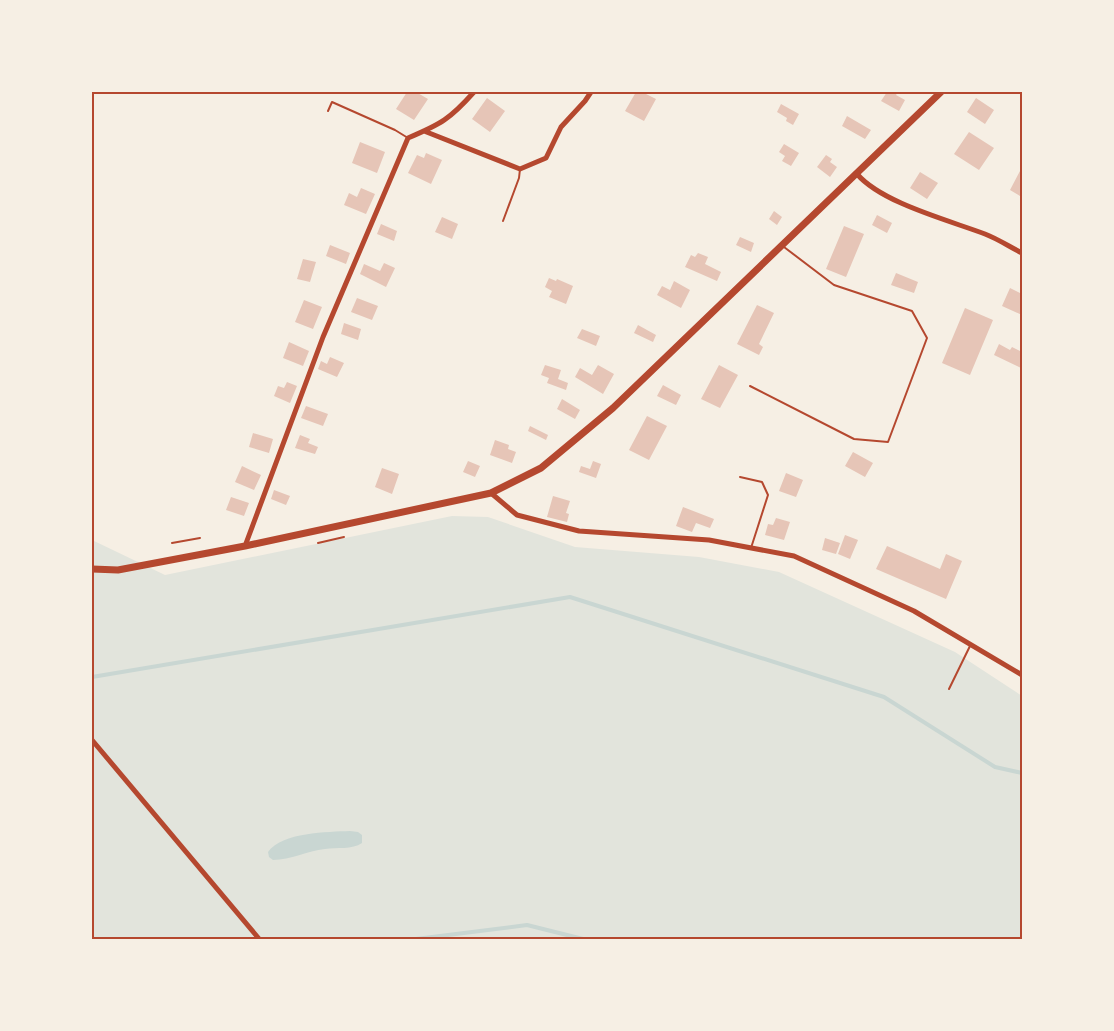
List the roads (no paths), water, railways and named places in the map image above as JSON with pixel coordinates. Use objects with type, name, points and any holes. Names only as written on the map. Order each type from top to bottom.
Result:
[{"type":"street","points":[[245,546],[323,337],[408,138],[437,126],[455,113],[474,92]]},
{"type":"street","points":[[424,131],[520,169],[546,158],[561,127],[591,92]]},
{"type":"street","points":[[92,569],[118,570],[245,546],[491,493],[540,468],[613,408],[941,92]]},
{"type":"street","points":[[857,174],[865,184],[882,195],[989,236],[1023,253]]},
{"type":"street","points":[[491,493],[517,515],[579,531],[709,540],[794,556],[889,598],[1023,675]]},
{"type":"street","points":[[92,740],[260,939]]},
{"type":"lane","points":[[328,111],[332,102],[408,138]]},
{"type":"lane","points":[[503,221],[519,178],[520,169]]},
{"type":"lane","points":[[750,386],[854,439],[888,442],[927,338],[912,311],[834,285],[781,245]]},
{"type":"lane","points":[[740,477],[762,482],[768,495],[751,548]]},
{"type":"lane","points":[[949,689],[971,644]]},
{"type":"waterway","points":[[92,677],[570,597],[884,697],[995,767],[1022,773]]},
{"type":"waterway","points":[[408,940],[527,925],[587,940]]}]
